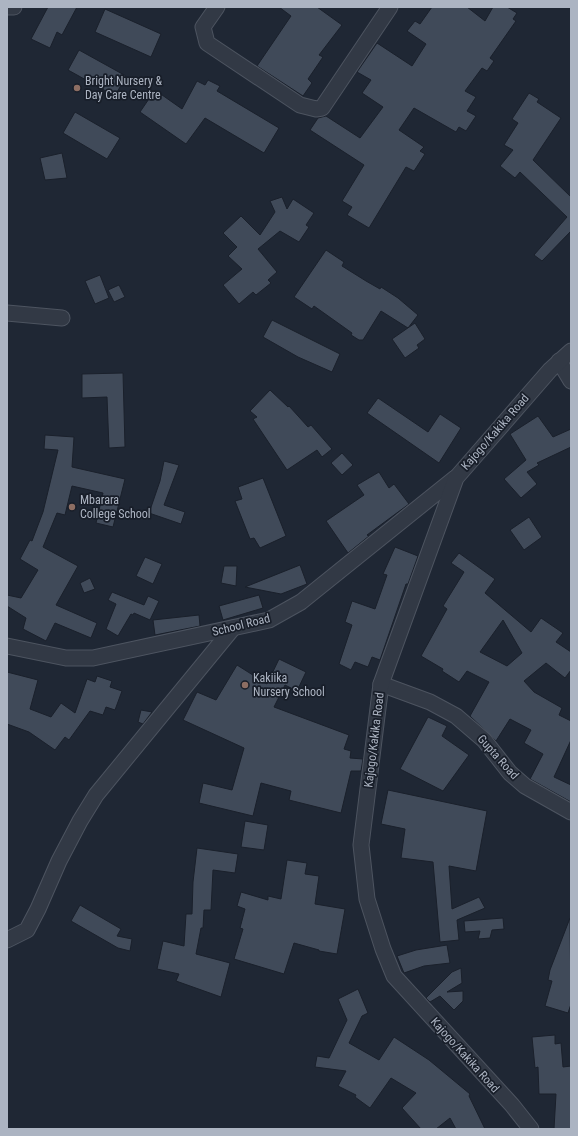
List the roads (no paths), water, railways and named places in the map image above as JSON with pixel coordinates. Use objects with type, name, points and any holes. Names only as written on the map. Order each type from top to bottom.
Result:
[{"type":"street","points":[[8,7],[14,7]]},
{"type":"street","points":[[217,7],[203,27],[206,43],[300,105],[316,109],[322,108],[390,7]]},
{"type":"street","points":[[7,313],[62,318]]},
{"type":"street","name":"Kajogo/Kakika Road","points":[[531,1129],[512,1105],[394,976],[382,949],[367,899],[361,846],[381,684],[456,478],[550,370],[571,351]]},
{"type":"street","points":[[559,361],[571,380]]},
{"type":"street","name":"School Road","points":[[7,646],[66,658],[93,658],[269,620],[301,602],[456,478]]},
{"type":"street","points":[[7,940],[27,930],[59,861],[80,821],[96,795],[233,628]]},
{"type":"street","name":"Gupta Road","points":[[381,684],[430,702],[456,716],[484,740],[510,773],[525,786],[571,812]]},
{"type":"place","name":"Bright Nursery & Day Care Centre","points":[[77,88]]},
{"type":"place","name":"Mbarara College School","points":[[72,507]]},
{"type":"place","name":"Kakiika Nursery School","points":[[245,685]]}]
